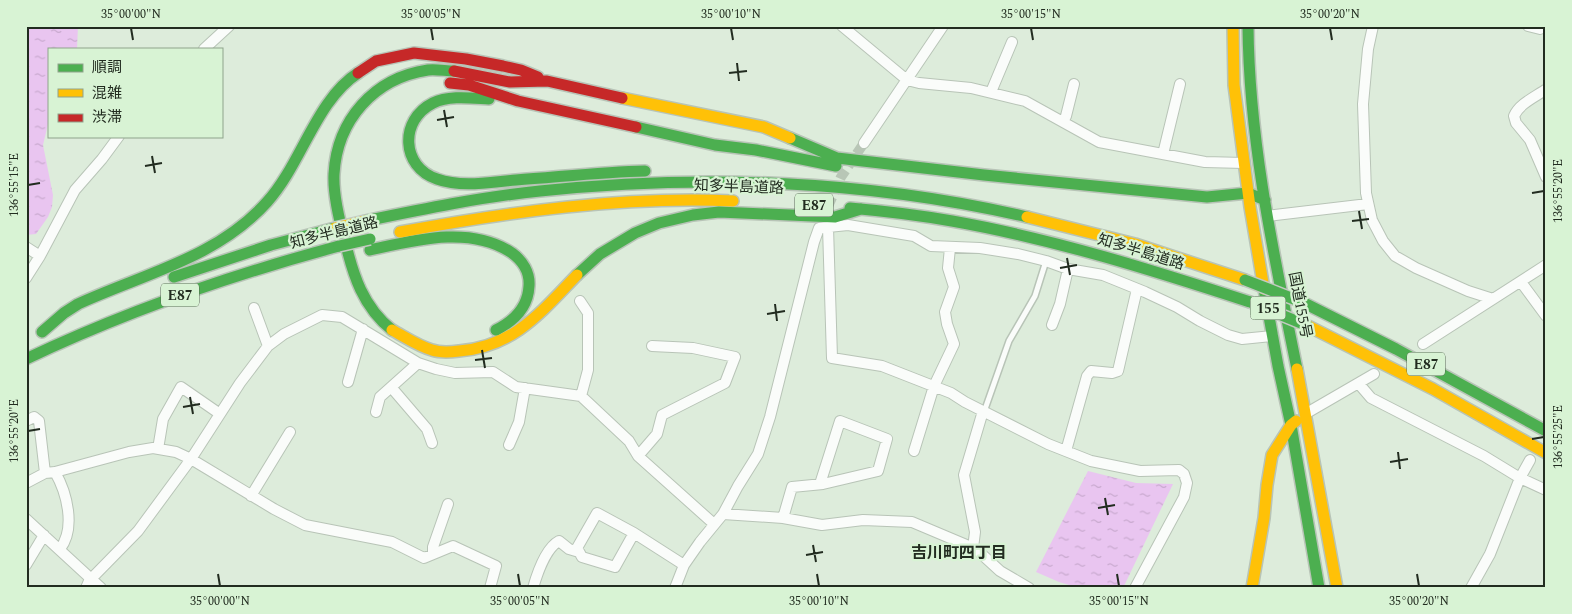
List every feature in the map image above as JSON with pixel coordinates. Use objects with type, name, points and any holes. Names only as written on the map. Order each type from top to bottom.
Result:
[{"type":"main road","name":"155","points":[[1233,26],[1234,85],[1248,193],[1246,207],[1291,425],[1319,588]]},
{"type":"main road","name":"国道155号","points":[[1248,26],[1252,91],[1264,200],[1326,520],[1337,588]]},
{"type":"main road","name":"知多半島道路","points":[[546,81],[526,70],[422,52],[402,53],[383,58],[366,66],[350,77],[333,95],[322,111],[287,176],[249,222],[215,246],[188,259],[76,305],[38,334],[168,279],[270,245],[416,210],[485,198],[625,185],[748,182],[816,186],[924,198],[1006,213],[1088,232],[1207,266],[1304,304],[1381,340],[1546,431]]},
{"type":"main road","points":[[861,209],[835,216],[719,212],[659,223],[626,237],[600,254],[531,322],[504,340],[476,350],[448,352],[434,351],[407,340],[390,329],[376,314],[360,291],[350,262],[340,222],[334,174],[337,151],[350,120],[362,103],[379,88],[396,79],[430,70],[482,75],[510,82],[546,81],[764,127],[837,158],[1207,197],[1248,193],[1264,200]]},
{"type":"main road","points":[[437,83],[469,85],[518,100],[715,145],[756,150],[840,167],[985,186],[1205,208]]},
{"type":"main road","points":[[518,100],[467,98],[443,100],[425,108],[415,119],[409,133],[409,150],[412,158],[421,170],[434,178],[463,184],[612,172],[661,171],[768,174],[816,186]]},
{"type":"main road","points":[[348,156],[354,138],[364,121]]},
{"type":"main road","points":[[1246,207],[1264,200]]},
{"type":"main road","name":"知多半島道路","points":[[26,359],[97,327],[215,282],[275,263],[341,251],[446,223],[587,206],[652,202],[740,201]]},
{"type":"main road","name":"知多半島道路","points":[[785,204],[919,215],[1005,232],[1077,249],[1152,270],[1250,302],[1308,326],[1433,390],[1546,454]]},
{"type":"main road","points":[[349,206],[353,228],[368,281],[389,312]]},
{"type":"main road","points":[[370,244],[464,237],[500,245],[518,258],[527,270],[529,283],[528,294],[523,307],[515,318],[498,329],[477,338],[461,340]]},
{"type":"main road","points":[[1252,588],[1272,455],[1291,425],[1305,414]]},
{"type":"street","points":[[205,48],[229,26]]},
{"type":"street","points":[[842,26],[907,80],[971,88],[1025,101],[1099,142],[1205,162],[1244,163]]},
{"type":"street","points":[[864,143],[943,26]]},
{"type":"street","points":[[1373,26],[1368,50],[1363,104],[1366,193],[1372,220],[1395,256],[1416,268],[1468,291],[1493,299]]},
{"type":"street","points":[[1528,26],[1540,29],[1542,26]]},
{"type":"street","points":[[991,92],[1012,42]]},
{"type":"street","points":[[1063,122],[1074,84]]},
{"type":"street","points":[[1163,154],[1180,84]]},
{"type":"street","points":[[1545,90],[1523,105],[1516,111],[1514,116],[1516,123],[1530,140],[1546,177]]},
{"type":"street","points":[[26,278],[40,256],[75,190],[118,138]]},
{"type":"street","points":[[1267,216],[1368,204]]},
{"type":"street","points":[[675,588],[684,565],[723,514],[758,454],[770,417],[819,228],[848,225],[914,236],[931,246],[980,248],[1046,261],[1068,269],[1103,275],[1177,307],[1200,321],[1242,339],[1273,336]]},
{"type":"street","points":[[828,228],[832,358],[882,366],[952,392],[965,402],[1048,444],[1091,461],[1140,471],[1179,470],[1184,474],[1187,483],[1184,497],[1135,588]]},
{"type":"street","points":[[26,247],[40,256]]},
{"type":"street","points":[[914,451],[934,386],[954,344],[946,324],[945,312],[954,287],[948,268],[950,248]]},
{"type":"street","points":[[1423,344],[1546,265]]},
{"type":"street","points":[[1052,325],[1060,304],[1068,269]]},
{"type":"street","points":[[1520,282],[1546,316]]},
{"type":"street","points":[[1066,451],[1087,376],[1091,371],[1118,372],[1137,289]]},
{"type":"street","points":[[580,302],[588,313],[588,370],[581,396]]},
{"type":"street","points":[[254,308],[268,346]]},
{"type":"street","points":[[86,588],[92,578],[138,531],[191,459],[240,383],[268,346],[284,334],[322,315],[342,317],[418,363],[436,369],[455,374],[493,372],[516,387],[581,396],[629,441],[638,456],[714,524]]},
{"type":"street","points":[[348,382],[363,329]]},
{"type":"street","points":[[638,456],[657,434],[662,415],[725,383],[735,357],[692,348],[652,346]]},
{"type":"street","points":[[376,412],[380,397],[418,363]]},
{"type":"street","points":[[1305,414],[1374,374]]},
{"type":"street","points":[[1359,384],[1371,398],[1546,490]]},
{"type":"street","points":[[158,449],[163,420],[181,387],[220,414]]},
{"type":"street","points":[[391,387],[427,429],[432,443]]},
{"type":"street","points":[[509,446],[519,422],[524,388]]},
{"type":"street","points":[[973,548],[975,532],[964,475],[983,411]]},
{"type":"street","points":[[26,421],[34,417],[40,421],[50,473],[65,492],[68,528],[66,539],[60,549]]},
{"type":"street","points":[[783,518],[792,487],[820,484],[878,470],[887,439],[840,421],[820,484]]},
{"type":"street","points":[[251,496],[290,432]]},
{"type":"street","points":[[26,483],[50,473],[129,452],[153,448],[176,452],[191,459],[274,510],[305,525],[392,542],[424,558],[453,546],[496,566],[490,588]]},
{"type":"street","points":[[1471,588],[1490,554],[1520,478],[1530,460]]},
{"type":"street","points":[[433,554],[433,547],[448,504]]},
{"type":"street","points":[[634,533],[615,568],[582,557],[577,548],[597,513],[634,533],[684,565]]},
{"type":"street","points":[[723,514],[783,518],[822,525],[862,520],[912,522],[973,548],[1000,571],[1022,586]]},
{"type":"street","points":[[26,519],[102,588]]},
{"type":"street","points":[[26,565],[44,535]]},
{"type":"street","points":[[533,588],[540,566],[555,543],[559,541],[569,549],[579,552]]},
{"type":"lane","points":[[983,411],[1009,342],[1035,296],[1046,261]]},
{"type":"water","points":[[26,26],[78,26],[77,48],[48,48],[48,124],[43,145],[53,195],[52,207],[48,217],[36,234],[26,235]]},
{"type":"water","points":[[1088,471],[1136,483],[1173,484],[1124,586],[1120,588],[1079,588],[1036,572]]},
{"type":"tunnel","points":[[822,220],[841,177],[864,143]]},
{"type":"traffic: fast","points":[[1248,26],[1253,113],[1264,199],[1297,369]]},
{"type":"traffic: fast","points":[[392,330],[366,301],[352,266],[336,198],[334,174],[337,154],[342,136],[351,119],[375,92],[391,82],[409,75],[428,70],[454,71]]},
{"type":"traffic: fast","points":[[42,332],[78,304],[178,263],[226,237],[247,221],[267,202],[279,187],[331,99],[343,85],[358,73]]},
{"type":"traffic: fast","points":[[489,99],[460,98],[439,100],[422,111],[414,120],[410,131],[409,143],[411,154],[416,164],[425,173],[447,182],[466,184],[645,171]]},
{"type":"traffic: fast","points":[[636,127],[715,145],[756,150],[836,166]]},
{"type":"traffic: fast","points":[[790,138],[837,158],[1207,197],[1248,193],[1265,200]]},
{"type":"traffic: fast","points":[[365,221],[474,200],[540,191],[601,186],[723,182],[846,188],[907,195],[1027,217]]},
{"type":"traffic: fast","points":[[850,208],[901,213],[990,228],[1140,267],[1250,302]]},
{"type":"traffic: fast","points":[[577,275],[600,254],[635,233],[659,223],[693,215],[719,212],[835,217],[861,209]]},
{"type":"traffic: fast","points":[[174,277],[271,245],[335,228]]},
{"type":"traffic: fast","points":[[370,250],[424,239],[461,237],[479,239],[496,244],[512,253],[527,272],[529,281],[528,294],[523,307],[514,318],[496,330]]},
{"type":"traffic: fast","points":[[339,246],[370,239]]},
{"type":"traffic: fast","points":[[26,359],[102,325],[180,295],[259,269],[339,246]]},
{"type":"traffic: fast","points":[[1245,280],[1304,303]]},
{"type":"traffic: fast","points":[[1264,289],[1291,425],[1319,588]]},
{"type":"traffic: fast","points":[[1250,302],[1308,326]]},
{"type":"traffic: fast","points":[[1304,303],[1396,349],[1546,431]]},
{"type":"traffic: slow","points":[[1233,26],[1234,85],[1250,207],[1264,289]]},
{"type":"traffic: slow","points":[[622,98],[764,127],[790,138]]},
{"type":"traffic: slow","points":[[400,232],[524,212],[608,203],[692,200],[733,201]]},
{"type":"traffic: slow","points":[[1027,217],[1135,244],[1245,280]]},
{"type":"traffic: slow","points":[[335,228],[365,221]]},
{"type":"traffic: slow","points":[[392,330],[417,344],[435,351],[449,352],[478,348],[511,335],[526,325],[552,302],[577,275]]},
{"type":"traffic: slow","points":[[1308,326],[1433,389],[1546,453]]},
{"type":"traffic: slow","points":[[1297,369],[1337,588]]},
{"type":"traffic: slow","points":[[1252,588],[1272,455],[1291,425],[1296,421]]},
{"type":"traffic: jam","points":[[358,73],[376,61],[414,53],[466,59],[503,66],[521,70],[538,77]]},
{"type":"traffic: jam","points":[[454,71],[510,82],[547,81],[622,98]]},
{"type":"traffic: jam","points":[[450,83],[469,85],[518,101],[636,127]]},
{"type":"district","name":"吉川町四丁目","points":[[959,553]]}]
